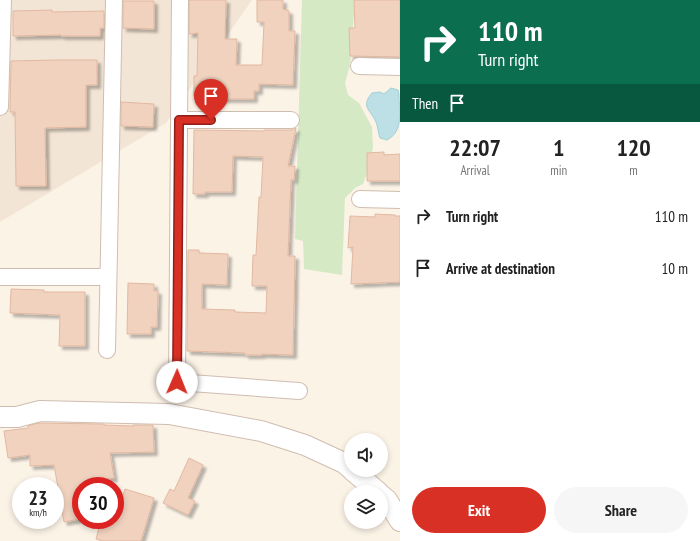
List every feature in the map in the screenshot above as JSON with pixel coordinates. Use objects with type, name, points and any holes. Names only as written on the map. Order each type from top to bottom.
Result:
[{"type":"street","points":[[0,107],[3,0]]},
{"type":"street","points":[[107,350],[114,0]]},
{"type":"street","points":[[180,0],[177,382],[299,391]]},
{"type":"street","points":[[359,66],[400,67]]},
{"type":"street","points":[[179,120],[291,120]]},
{"type":"street","points":[[360,199],[400,200]]},
{"type":"street","points":[[0,276],[108,278]]},
{"type":"street","points":[[0,417],[17,417],[40,411],[169,414],[261,430],[305,445],[344,463]]},
{"type":"street","points":[[360,477],[369,485]]},
{"type":"street","points":[[388,502],[400,521]]},
{"type":"shaded area","points":[[0,0],[252,0],[166,123],[0,222]]},
{"type":"green space","points":[[302,0],[355,0],[350,65],[345,83],[348,95],[359,103],[372,127],[373,147],[370,165],[363,184],[355,188],[345,198],[342,275],[304,269],[303,241],[295,239]]},
{"type":"water","points":[[391,88],[398,90],[400,116],[395,134],[387,140],[380,138],[376,122],[368,108],[367,102],[372,93],[380,92],[384,94]]},
{"type":"building","points":[[189,0],[226,0],[225,39],[237,39],[236,65],[262,65],[264,22],[257,22],[257,0],[283,0],[283,9],[289,11],[289,31],[295,31],[293,85],[259,84],[259,91],[254,91],[254,99],[198,99],[198,96],[194,96],[194,76],[197,76],[198,33],[189,34]]},
{"type":"building","points":[[354,0],[400,0],[400,57],[350,56],[349,28],[355,28]]},
{"type":"building","points":[[123,1],[154,1],[154,29],[123,28]]},
{"type":"building","points":[[52,10],[52,12],[104,11],[104,28],[100,28],[100,36],[13,36],[13,11]]},
{"type":"building","points":[[97,60],[97,85],[86,85],[86,127],[45,128],[46,186],[16,186],[15,112],[10,112],[11,61]]},
{"type":"building","points":[[121,102],[154,104],[153,127],[121,126]]},
{"type":"building","points":[[296,128],[288,166],[295,166],[294,180],[291,180],[288,256],[295,256],[293,355],[245,355],[245,353],[187,351],[188,250],[199,250],[199,253],[228,254],[227,285],[202,284],[202,309],[266,313],[267,286],[252,286],[253,255],[256,255],[263,157],[233,156],[232,192],[205,192],[205,194],[193,194],[194,130],[264,131],[291,130]]},
{"type":"building","points":[[384,152],[384,155],[400,154],[400,181],[367,181],[367,153]]},
{"type":"building","points":[[375,214],[400,216],[400,282],[351,284],[353,247],[348,248],[350,216],[375,217]]},
{"type":"building","points":[[128,283],[154,284],[154,291],[158,291],[157,327],[151,327],[151,334],[127,334]]},
{"type":"building","points":[[11,289],[44,290],[44,292],[85,292],[85,346],[59,346],[60,315],[10,313]]},
{"type":"building","points":[[38,423],[133,426],[153,425],[154,452],[110,453],[114,477],[72,477],[72,520],[64,522],[64,477],[56,477],[54,465],[30,466],[30,455],[8,458],[4,431],[28,428],[28,426]]},
{"type":"building","points":[[189,458],[203,465],[188,498],[195,501],[188,515],[163,503],[170,489],[174,491]]},
{"type":"building","points":[[125,489],[154,498],[141,541],[103,541],[96,539],[99,529],[124,529]]},
{"type":"route","points":[[177,382],[179,120],[211,120]]}]
